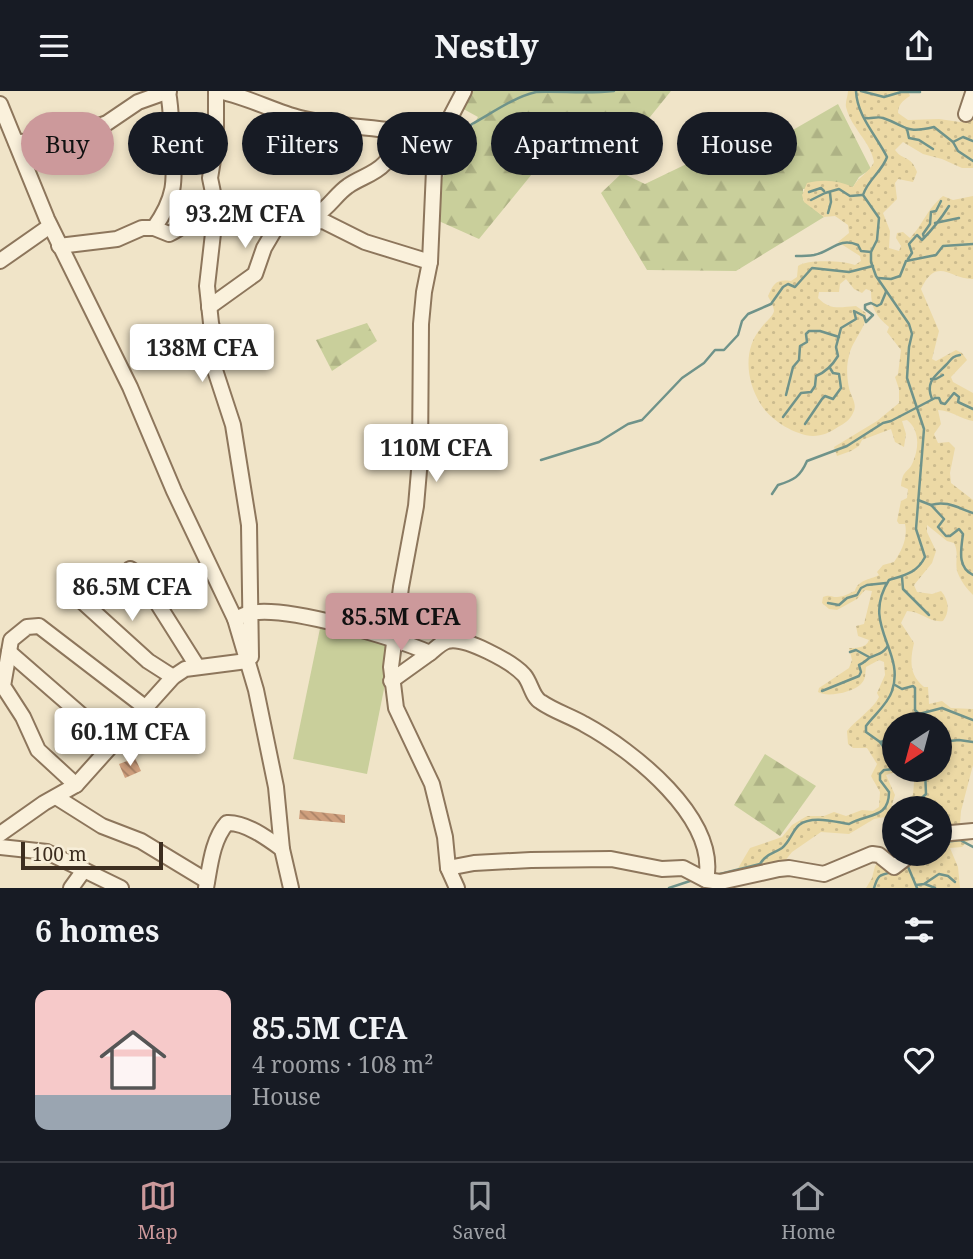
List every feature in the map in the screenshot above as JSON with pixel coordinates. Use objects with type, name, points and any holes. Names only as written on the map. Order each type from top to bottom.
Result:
[{"type":"street","points":[[16,142],[57,141],[107,123],[138,102],[169,91],[174,186],[165,210],[154,228]]},
{"type":"street","points":[[251,677],[249,525],[233,425],[215,370],[216,344],[207,286],[216,207],[210,178],[216,142],[216,91],[279,112],[330,125],[377,128]]},
{"type":"street","points":[[453,112],[464,91]]},
{"type":"street","points":[[966,114],[973,93]]},
{"type":"street","points":[[0,104],[50,226],[130,387],[174,491],[235,619],[276,786],[282,849],[291,888]]},
{"type":"street","points":[[209,307],[255,274],[264,247],[282,221],[326,208],[346,187],[377,168]]},
{"type":"street","points":[[434,175],[430,262],[421,324],[420,459],[416,506],[401,587],[391,681],[401,722],[432,784],[445,837],[448,867],[457,888]]},
{"type":"street","points":[[60,246],[117,239],[142,228],[154,228],[169,233],[200,213],[216,207],[325,222],[365,242],[430,262]]},
{"type":"street","points":[[0,261],[50,226]]},
{"type":"street","points":[[130,569],[144,582],[197,666]]},
{"type":"street","points":[[73,593],[148,661],[173,677]]},
{"type":"street","points":[[235,619],[252,612],[343,624],[430,653]]},
{"type":"street","points":[[76,785],[38,750],[23,717],[7,693],[3,680],[11,640],[27,627],[39,626],[146,708]]},
{"type":"street","points":[[391,681],[450,640],[496,656],[526,678],[538,700],[621,747],[670,789],[688,815],[708,860],[706,880]]},
{"type":"street","points":[[9,652],[78,712],[116,740]]},
{"type":"street","points":[[0,834],[17,820],[76,785],[173,677],[185,669],[197,666],[247,661]]},
{"type":"street","points":[[55,797],[102,827],[141,841],[206,884],[209,863],[227,823],[262,835],[282,849]]},
{"type":"street","points":[[952,833],[973,831]]},
{"type":"street","points":[[0,847],[47,852],[121,888]]},
{"type":"street","points":[[448,867],[531,860],[611,859],[662,869],[682,868],[706,880],[720,882],[789,868],[824,874],[872,854],[882,857]]},
{"type":"street","points":[[71,888],[84,870]]},
{"type":"green space","points":[[462,91],[671,91],[654,112],[491,112],[491,175],[531,175],[479,239],[432,218],[436,189],[444,175],[477,175],[477,112],[469,112],[458,106]]},
{"type":"green space","points":[[838,104],[871,169],[859,177],[853,187],[803,189],[803,200],[824,217],[736,271],[647,270],[601,193],[620,175],[626,175],[645,184],[677,169],[677,175],[797,175],[797,128]]},
{"type":"green space","points":[[367,323],[377,341],[332,371],[316,340]]},
{"type":"green space","points":[[323,614],[396,629],[367,774],[293,759]]},
{"type":"green space","points":[[765,754],[816,786],[780,836],[734,805]]},
{"type":"sand","points":[[848,91],[908,91],[910,96],[901,103],[898,113],[908,120],[973,120],[973,168],[962,168],[923,154],[903,142],[895,150],[910,160],[917,172],[913,182],[898,179],[895,183],[897,199],[883,213],[890,231],[889,248],[899,251],[901,246],[896,238],[897,233],[903,232],[910,238],[943,196],[953,200],[973,196],[973,279],[939,271],[927,279],[921,289],[939,331],[932,359],[936,361],[956,350],[962,353],[967,360],[951,377],[953,382],[973,393],[973,421],[938,410],[941,424],[934,434],[938,443],[949,442],[955,448],[950,473],[951,483],[973,500],[973,595],[957,571],[954,543],[947,541],[927,525],[927,532],[936,551],[932,563],[914,585],[917,592],[932,594],[941,591],[947,602],[947,614],[943,621],[938,621],[907,611],[901,623],[914,643],[911,661],[913,672],[924,687],[928,687],[929,704],[942,701],[951,708],[973,709],[973,765],[960,824],[970,833],[970,839],[962,847],[952,848],[952,796],[912,796],[914,782],[952,782],[952,712],[882,712],[882,782],[889,782],[895,795],[882,796],[882,818],[874,819],[849,834],[821,832],[792,852],[780,867],[745,876],[737,870],[750,848],[782,837],[792,825],[807,816],[824,816],[834,812],[846,816],[862,810],[873,811],[879,807],[880,792],[871,776],[877,764],[867,748],[853,748],[848,744],[847,731],[879,697],[877,693],[885,675],[884,662],[879,660],[866,667],[864,680],[853,689],[834,694],[818,692],[819,688],[849,668],[852,660],[849,648],[868,643],[869,640],[858,636],[856,626],[864,624],[872,591],[865,590],[857,599],[837,610],[829,609],[822,603],[823,597],[846,595],[855,591],[861,582],[879,575],[877,572],[883,565],[894,562],[904,544],[905,524],[899,524],[897,521],[901,501],[907,498],[908,489],[901,486],[902,480],[916,451],[917,439],[911,424],[907,420],[902,421],[906,434],[904,447],[895,442],[891,429],[862,440],[859,446],[837,456],[834,447],[877,421],[899,403],[899,389],[895,377],[898,374],[901,350],[887,332],[889,327],[875,311],[871,291],[866,289],[862,293],[854,289],[846,279],[840,284],[839,292],[819,292],[818,298],[827,305],[856,306],[866,313],[866,318],[847,364],[854,410],[845,423],[816,436],[790,429],[769,415],[755,394],[748,365],[755,336],[774,311],[768,296],[776,283],[791,281],[797,277],[798,266],[810,262],[843,262],[855,265],[861,261],[860,256],[838,242],[849,233],[848,225],[835,216],[824,217],[804,202],[802,195],[807,183],[813,182],[836,182],[853,187],[874,162],[869,148],[852,122],[846,105]]},
{"type":"sand","points":[[952,853],[958,867],[960,888],[866,888],[875,866],[882,857],[882,866],[952,866]]},
{"type":"building","points":[[135,758],[141,771],[125,778],[119,764]]},
{"type":"building","points":[[300,810],[345,815],[345,823],[299,819]]},
{"type":"waterway","points":[[441,177],[466,130],[511,101],[536,92],[614,91]]},
{"type":"waterway","points":[[856,91],[863,117],[887,157],[863,195],[879,218],[871,262],[876,276],[909,324],[912,334],[907,378],[924,429],[916,529],[925,557],[914,570],[889,580],[881,596],[881,624],[895,677],[890,696],[866,726],[866,732],[882,742]]},
{"type":"waterway","points":[[861,91],[884,97],[901,92],[920,92]]},
{"type":"waterway","points":[[866,118],[879,117],[911,129],[934,127],[953,142],[963,137],[973,141]]},
{"type":"waterway","points":[[907,129],[909,138],[919,140],[933,149]]},
{"type":"waterway","points":[[953,142],[958,151],[973,161]]},
{"type":"waterway","points":[[809,192],[821,188],[824,191]]},
{"type":"waterway","points":[[811,200],[839,189],[850,196],[862,195]]},
{"type":"waterway","points":[[828,213],[830,193]]},
{"type":"waterway","points":[[924,237],[923,234],[930,224],[931,212],[936,211],[941,201]]},
{"type":"waterway","points":[[908,259],[912,253],[909,244],[917,235],[922,240],[949,206]]},
{"type":"waterway","points":[[935,223],[959,218]]},
{"type":"waterway","points":[[796,256],[814,255],[846,243],[858,245],[861,251],[871,252]]},
{"type":"waterway","points":[[878,278],[891,279],[900,276],[906,261],[936,255],[943,246],[973,244]]},
{"type":"waterway","points":[[541,460],[599,442],[628,424],[642,420],[682,378],[704,363],[715,350],[724,350],[738,335],[742,321],[748,314],[771,304],[788,284],[795,287],[812,268],[849,272],[873,266]]},
{"type":"waterway","points":[[783,417],[801,393],[811,392],[816,376],[826,371],[836,360],[841,328],[856,319],[854,311],[864,316],[866,322],[873,315],[865,309],[865,305],[881,304],[886,292]]},
{"type":"waterway","points":[[786,395],[793,367],[799,360],[800,346],[807,342],[806,334],[809,331],[820,331],[839,337]]},
{"type":"waterway","points":[[932,399],[932,380],[955,356],[960,355]]},
{"type":"waterway","points":[[805,424],[822,399],[825,396],[833,399],[841,388],[839,374],[833,373],[830,368]]},
{"type":"waterway","points":[[931,379],[943,375]]},
{"type":"waterway","points":[[772,494],[778,485],[799,474],[807,461],[847,446],[883,423],[935,398],[945,404],[954,393],[959,397],[958,402],[973,409]]},
{"type":"waterway","points":[[918,500],[931,505],[944,519],[938,527],[946,536],[959,529],[963,534],[962,563],[973,575]]},
{"type":"waterway","points":[[931,505],[947,504],[973,513]]},
{"type":"waterway","points":[[902,577],[903,589],[929,615]]},
{"type":"waterway","points":[[828,603],[839,605],[847,598],[857,595],[861,588],[867,585],[886,583]]},
{"type":"waterway","points":[[822,691],[859,676],[859,665],[888,646]]},
{"type":"waterway","points":[[850,652],[856,650],[869,657]]},
{"type":"waterway","points":[[895,685],[902,689],[913,686],[915,688],[915,710],[919,714],[942,708],[973,720]]},
{"type":"waterway","points":[[952,741],[973,742]]},
{"type":"waterway","points":[[716,875],[760,864],[767,856],[785,846],[797,827],[804,822],[824,820],[849,824],[881,811],[888,801],[889,792],[880,780],[882,772]]},
{"type":"waterway","points":[[924,796],[926,782]]},
{"type":"waterway","points":[[952,841],[960,840],[973,847]]},
{"type":"waterway","points":[[908,866],[917,888]]},
{"type":"waterway","points":[[874,888],[880,876],[892,872]]},
{"type":"waterway","points":[[916,885],[924,884],[939,874],[948,876],[955,882]]},
{"type":"waterway","points":[[669,888],[693,880]]},
{"type":"waterway","points":[[925,884],[935,888]]}]
